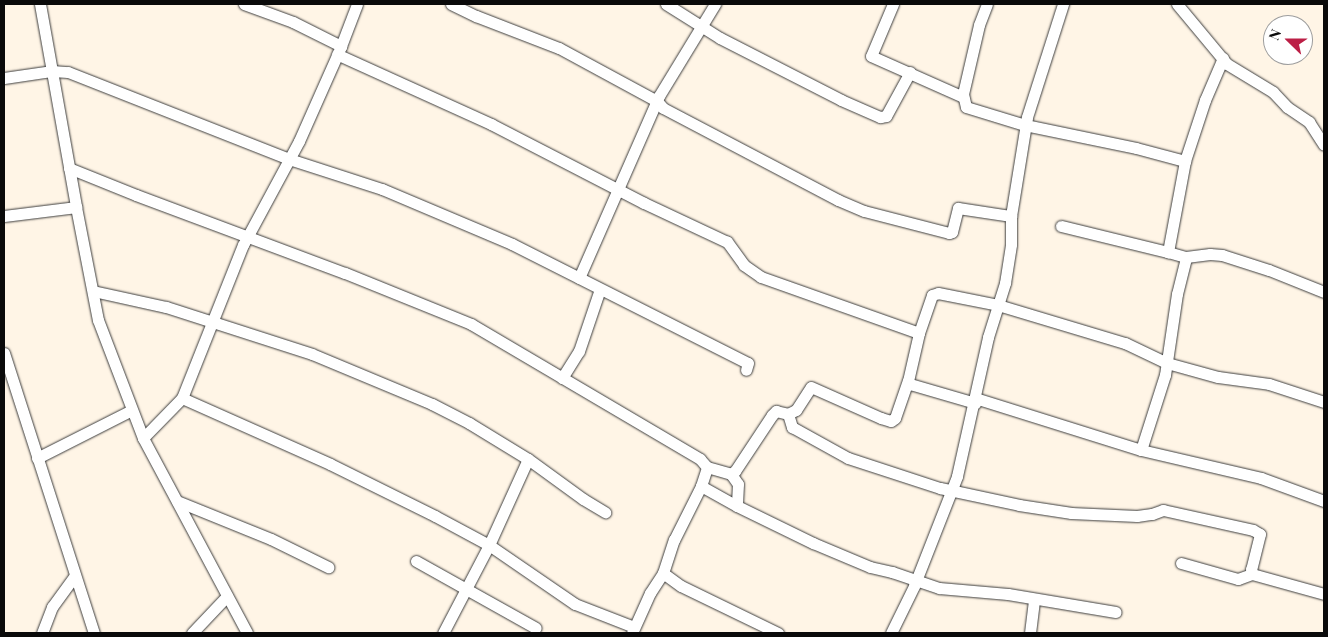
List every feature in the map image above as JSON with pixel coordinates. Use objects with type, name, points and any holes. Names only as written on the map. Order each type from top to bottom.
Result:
[{"type":"street","points":[[40,4],[98,320],[143,438],[247,633]]},
{"type":"street","points":[[244,4],[293,22],[339,50],[491,124],[617,190],[728,242],[744,265],[761,277],[919,333]]},
{"type":"street","points":[[143,438],[182,398],[248,236],[289,159],[339,50],[357,4]]},
{"type":"street","points":[[451,4],[559,48],[657,101],[663,108],[838,200],[878,216],[949,232],[952,232],[958,208],[1011,216]]},
{"type":"street","points":[[666,4],[720,38],[811,86],[880,117],[886,116],[910,72]]},
{"type":"street","points":[[579,278],[657,101],[715,4]]},
{"type":"street","points":[[893,4],[871,56],[910,72],[962,98]]},
{"type":"street","points":[[987,4],[979,24],[962,98],[964,104],[969,109],[1025,125],[1136,148],[1185,161]]},
{"type":"street","points":[[891,633],[916,582],[951,490],[975,400],[981,363],[1005,283],[1011,244],[1011,216],[1025,125],[1063,4]]},
{"type":"street","points":[[1177,4],[1237,72],[1273,92],[1287,107],[1309,122],[1324,145]]},
{"type":"street","points":[[1168,252],[1185,161],[1205,100],[1223,58]]},
{"type":"street","points":[[4,78],[52,71],[68,72],[289,159],[382,189],[512,244],[748,363],[746,370]]},
{"type":"street","points":[[69,168],[471,324],[532,357],[562,378],[700,459],[708,467],[731,474],[738,484],[738,506]]},
{"type":"street","points":[[4,216],[76,207]]},
{"type":"street","points":[[1061,226],[1186,257],[1210,254],[1222,255],[1269,270],[1324,292]]},
{"type":"street","points":[[1141,450],[1165,375],[1177,294],[1186,257]]},
{"type":"street","points":[[562,378],[579,351],[600,290]]},
{"type":"street","points":[[93,291],[166,307],[213,321],[312,354],[381,381],[461,419],[528,458],[583,500],[605,512]]},
{"type":"street","points":[[731,474],[737,468],[772,415],[776,411],[788,414],[796,410],[811,387],[881,418],[891,420],[895,418],[908,381],[919,333],[934,294],[998,305],[1125,343],[1167,363],[1218,377],[1269,384],[1324,402]]},
{"type":"street","points":[[4,352],[94,633]]},
{"type":"street","points":[[908,381],[910,384],[975,400],[1141,450],[1261,478],[1324,501]]},
{"type":"street","points":[[182,398],[330,464],[489,545],[574,604],[633,630],[663,573],[674,540],[701,486],[708,467]]},
{"type":"street","points":[[37,458],[132,410]]},
{"type":"street","points":[[788,414],[792,427],[848,458],[914,481],[1019,505],[1071,513],[1137,516],[1163,510],[1253,530],[1260,534],[1251,569],[1252,574]]},
{"type":"street","points":[[443,633],[468,590],[528,458]]},
{"type":"street","points":[[701,486],[837,554],[916,582],[939,588],[1008,594],[1115,612]]},
{"type":"street","points":[[177,501],[262,536],[328,568]]},
{"type":"street","points":[[416,561],[536,628]]},
{"type":"street","points":[[1181,564],[1238,579],[1252,574],[1324,594]]},
{"type":"street","points":[[663,573],[681,586],[778,633]]},
{"type":"street","points":[[42,633],[52,607],[75,575]]},
{"type":"street","points":[[192,633],[227,596]]},
{"type":"street","points":[[1030,633],[1034,599]]}]
